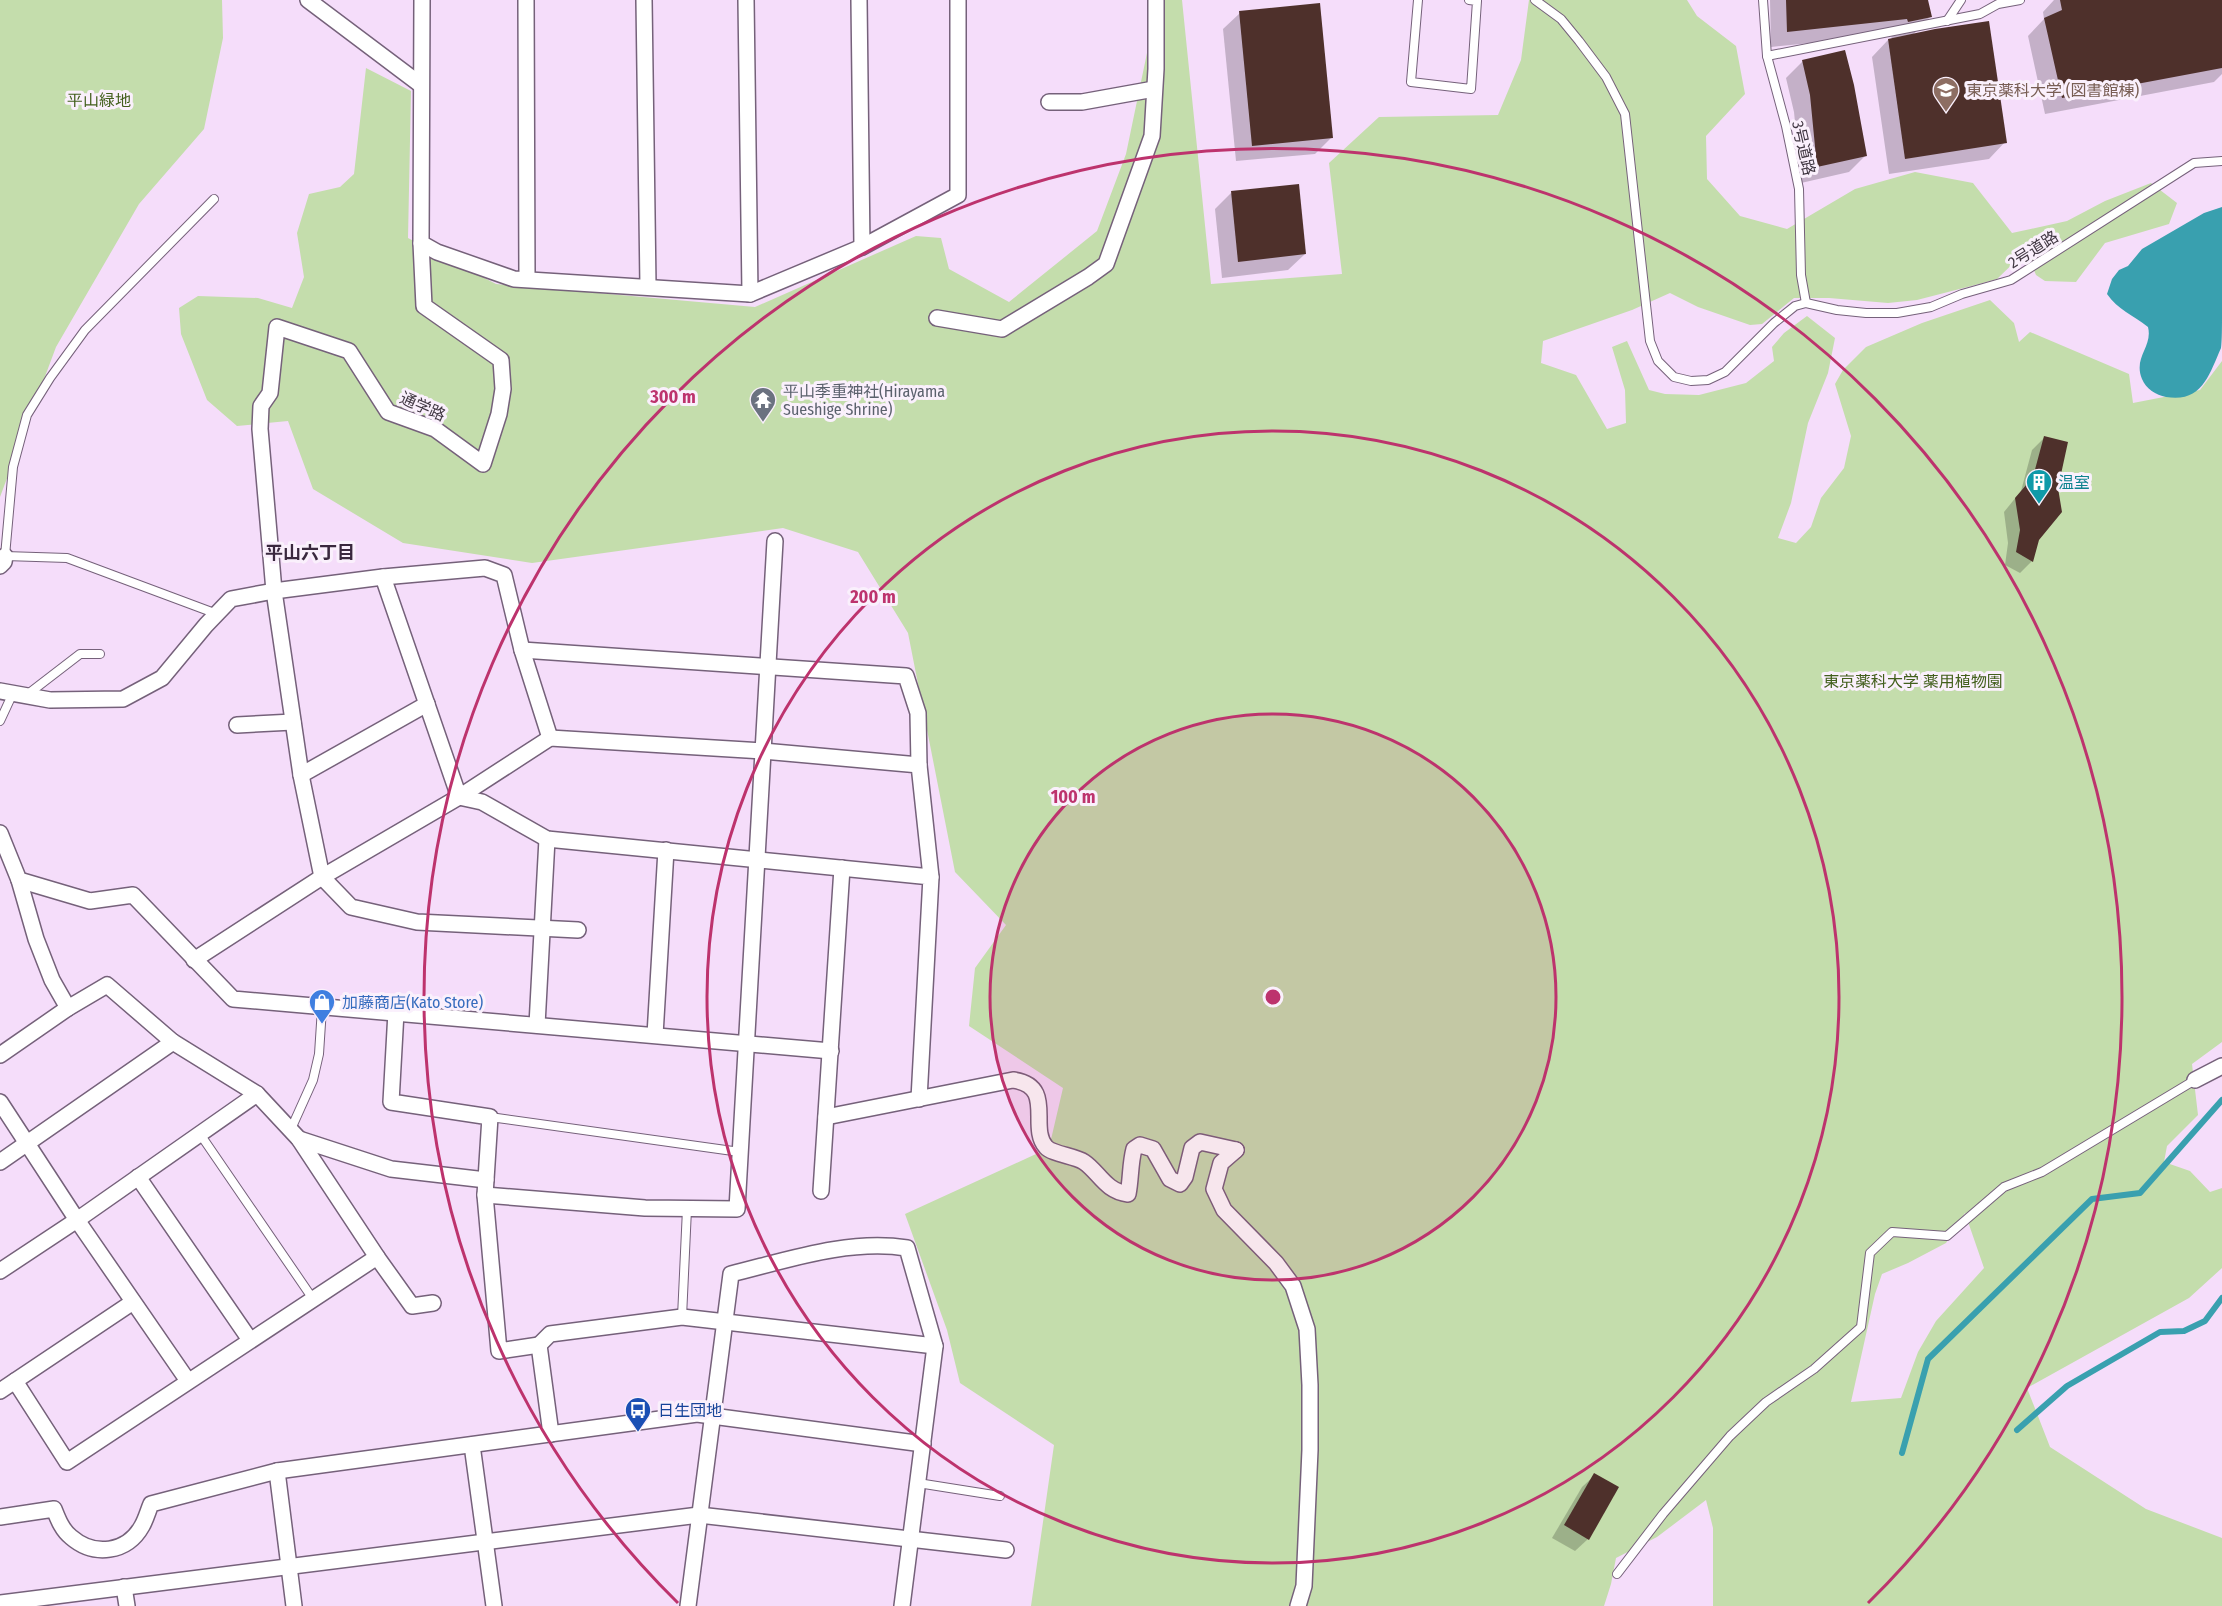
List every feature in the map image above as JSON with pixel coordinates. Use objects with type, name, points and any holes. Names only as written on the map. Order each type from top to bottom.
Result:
[{"type":"street","points":[[308,0],[326,5],[420,86]]},
{"type":"street","points":[[422,0],[421,243],[437,252],[514,279],[750,294],[862,247],[958,195],[958,0]]},
{"type":"street","points":[[526,0],[527,279]]},
{"type":"street","points":[[644,0],[648,286]]},
{"type":"street","points":[[746,0],[750,294]]},
{"type":"street","points":[[859,0],[862,247]]},
{"type":"street","points":[[937,318],[1002,329],[1089,277],[1106,264],[1152,136],[1156,0]]},
{"type":"street","points":[[1049,102],[1082,102],[1154,89]]},
{"type":"street","name":"通学路","points":[[322,877],[301,775],[274,591],[260,429],[261,406],[270,393],[277,327],[349,351],[388,412],[435,429],[483,464],[499,414],[503,389],[501,360],[424,306],[421,243]]},
{"type":"street","points":[[295,1134],[391,1169],[486,1188],[687,1209],[737,1209],[775,541]]},
{"type":"street","points":[[13,694],[50,700],[123,699],[162,678],[231,599],[383,577],[485,568],[504,575],[522,650],[550,738]]},
{"type":"street","points":[[383,577],[459,797]]},
{"type":"street","points":[[522,650],[906,676],[918,713],[919,765],[931,877],[919,1099]]},
{"type":"street","points":[[301,775],[427,704]]},
{"type":"street","points":[[237,726],[293,722]]},
{"type":"street","points":[[194,960],[322,877],[459,797],[550,738],[763,751],[919,765]]},
{"type":"street","points":[[459,797],[482,802],[547,839],[931,877]]},
{"type":"street","points":[[0,833],[19,880],[36,939],[52,980],[68,1008]]},
{"type":"street","points":[[537,1025],[547,839]]},
{"type":"street","points":[[656,1035],[666,850]]},
{"type":"street","points":[[821,1191],[843,868]]},
{"type":"street","points":[[322,877],[351,907],[417,922],[578,930]]},
{"type":"street","points":[[19,880],[90,901],[133,895],[233,999],[831,1051]]},
{"type":"street","points":[[0,1055],[68,1008],[107,985],[173,1042],[257,1094],[295,1134],[412,1306],[432,1303]]},
{"type":"street","points":[[396,1012],[391,1102],[490,1117],[486,1188],[499,1351],[539,1345],[550,1334],[682,1317],[936,1346]]},
{"type":"street","points":[[0,1162],[173,1042]]},
{"type":"street","points":[[2195,1080],[2222,1066]]},
{"type":"street","points":[[826,1117],[1013,1080],[1024,1081],[1031,1086],[1038,1100],[1043,1141],[1047,1149],[1085,1163],[1099,1178],[1120,1193],[1128,1194],[1132,1157],[1134,1149],[1140,1145],[1153,1149],[1170,1179],[1180,1184],[1185,1177],[1192,1148],[1200,1142],[1236,1149],[1221,1163],[1214,1189],[1224,1210],[1276,1263],[1293,1286],[1307,1329],[1310,1450],[1304,1586],[1298,1606]]},
{"type":"street","points":[[0,1271],[257,1094]]},
{"type":"street","points":[[0,1102],[77,1220],[188,1381]]},
{"type":"street","points":[[138,1178],[250,1340]]},
{"type":"street","points":[[688,1606],[731,1274],[826,1250],[887,1245],[907,1248],[936,1346],[902,1606]]},
{"type":"street","points":[[15,1381],[67,1462],[377,1257]]},
{"type":"street","points":[[0,1391],[133,1302]]},
{"type":"street","points":[[539,1345],[551,1434]]},
{"type":"street","points":[[0,1517],[54,1509],[60,1524],[69,1536],[82,1545],[99,1551],[116,1549],[142,1527],[151,1504],[277,1471],[697,1414],[923,1444]]},
{"type":"street","points":[[472,1445],[494,1606]]},
{"type":"street","points":[[277,1471],[294,1606]]},
{"type":"street","points":[[0,1603],[485,1540],[699,1515],[1006,1550]]},
{"type":"street","points":[[124,1587],[127,1606]]},
{"type":"lane","points":[[1418,0],[1412,82],[1471,89],[1477,1],[1469,0]]},
{"type":"lane","points":[[1535,0],[1561,18],[1606,78],[1625,114],[1650,341],[1658,361],[1674,376],[1691,381],[1708,380],[1732,366],[1786,313],[1806,303]]},
{"type":"lane","name":"3号道路","points":[[1763,0],[1767,57],[1786,126],[1799,189],[1802,275],[1806,303]]},
{"type":"lane","points":[[1947,21],[1961,0]]},
{"type":"lane","points":[[1767,57],[1980,14],[1997,2],[2020,0]]},
{"type":"lane","name":"2号道路","points":[[1806,303],[1837,310],[1866,313],[1897,313],[1931,308],[1962,294],[2011,279],[2194,163],[2222,161]]},
{"type":"lane","points":[[214,199],[85,330],[50,378],[27,415],[13,467],[2,561],[67,558],[217,614]]},
{"type":"lane","points":[[0,721],[13,694],[80,654],[100,654]]},
{"type":"lane","points":[[295,1134],[319,1054],[322,1008]]},
{"type":"lane","points":[[1617,1574],[1730,1436],[1766,1402],[1814,1369],[1861,1327],[1870,1253],[1892,1232],[1947,1236],[2004,1187],[2042,1172],[2195,1080]]},
{"type":"lane","points":[[490,1117],[740,1152]]},
{"type":"lane","points":[[200,1134],[313,1299]]},
{"type":"lane","points":[[682,1317],[687,1209]]},
{"type":"lane","points":[[918,1483],[1000,1496]]},
{"type":"green space","name":"平山緑地","points":[[0,0],[222,0],[223,38],[204,129],[139,204],[56,347],[0,497]]},
{"type":"green space","name":"東京薬科大学 薬用植物園","points":[[1158,0],[1182,0],[1211,284],[1342,274],[1329,163],[1379,117],[1498,115],[1521,60],[1529,0],[1687,0],[1697,16],[1736,46],[1745,94],[1706,136],[1707,179],[1740,216],[1787,229],[1855,189],[1915,172],[1973,183],[2012,233],[2067,221],[2105,201],[2151,183],[2177,203],[2169,224],[2105,243],[2076,282],[2045,281],[2036,275],[2026,251],[1997,279],[1979,284],[1917,300],[1888,303],[1829,298],[1794,298],[1762,324],[1750,325],[1698,307],[1670,293],[1632,310],[1543,341],[1541,363],[1576,375],[1607,429],[1626,423],[1625,390],[1612,347],[1627,341],[1649,390],[1665,394],[1699,395],[1746,383],[1774,361],[1772,347],[1784,333],[1807,316],[1835,338],[1828,373],[1808,423],[1791,503],[1778,538],[1796,543],[1811,527],[1821,498],[1844,468],[1851,436],[1835,384],[1843,370],[1866,347],[1922,323],[1990,300],[2014,323],[2019,342],[2030,332],[2129,374],[2133,403],[2200,390],[2222,361],[2222,1042],[2192,1064],[2198,1115],[2167,1146],[2164,1162],[2190,1171],[2210,1192],[2222,1188],[2222,1268],[2189,1298],[2027,1388],[2050,1447],[2146,1509],[2222,1538],[2222,1606],[1713,1606],[1713,1528],[1706,1500],[1657,1537],[1616,1558],[1604,1606],[1031,1606],[1054,1445],[960,1383],[947,1330],[905,1214],[1049,1148],[1063,1088],[969,1026],[975,968],[1006,925],[955,872],[908,633],[858,552],[783,528],[532,563],[403,543],[313,489],[288,421],[237,426],[207,400],[181,334],[179,308],[198,296],[258,298],[292,308],[304,277],[297,233],[309,194],[340,187],[354,174],[366,68],[411,91],[408,238],[496,284],[755,307],[916,236],[941,238],[949,269],[1009,302],[1097,231],[1126,154]],"holes":[[[1965,1213],[1984,1268],[1936,1321],[1918,1352],[1901,1398],[1851,1402],[1875,1294],[1882,1274],[1946,1243]]]},
{"type":"water","points":[[2222,207],[2221,348],[2208,377],[2196,391],[2178,398],[2162,396],[2146,386],[2140,371],[2141,358],[2148,340],[2148,327],[2111,300],[2107,294],[2112,279],[2119,270],[2128,266],[2142,249],[2204,213]]},
{"type":"building","points":[[1786,0],[1928,0],[1932,17],[1908,22],[1907,19],[1787,32]]},
{"type":"building","points":[[2060,0],[2222,0],[2222,68],[2062,98],[2044,18],[2062,10]]},
{"type":"building","points":[[1320,3],[1333,138],[1252,146],[1239,11]]},
{"type":"building","points":[[1989,21],[2007,143],[1905,159],[1888,39]]},
{"type":"building","points":[[1845,50],[1867,156],[1817,167],[1810,95],[1802,60]]},
{"type":"building","points":[[1299,184],[1306,254],[1238,262],[1231,191]]},
{"type":"building","name":"温室","points":[[2044,436],[2068,442],[2058,488],[2062,512],[2039,540],[2033,562],[2016,552],[2020,530],[2015,498],[2033,477]]},
{"type":"building","points":[[1594,1473],[1619,1487],[1589,1540],[1564,1525]]},
{"type":"waterway","points":[[1902,1453],[1928,1359],[2092,1199],[2140,1193],[2222,1100]]},
{"type":"waterway","points":[[2017,1430],[2067,1386],[2160,1332],[2184,1331],[2205,1321],[2222,1298]]},
{"type":"place","name":"東京薬科大学 (図書館棟)","points":[[1946,113]]},
{"type":"place","name":"平山季重神社(Hirayama Sueshige Shrine)","points":[[763,423]]},
{"type":"place","name":"温室","points":[[2039,505]]},
{"type":"place","name":"加藤商店(Kato Store)","points":[[322,1025]]},
{"type":"place","name":"日生団地","points":[[638,1433]]},
{"type":"district","name":"平山六丁目","points":[[310,553]]}]
